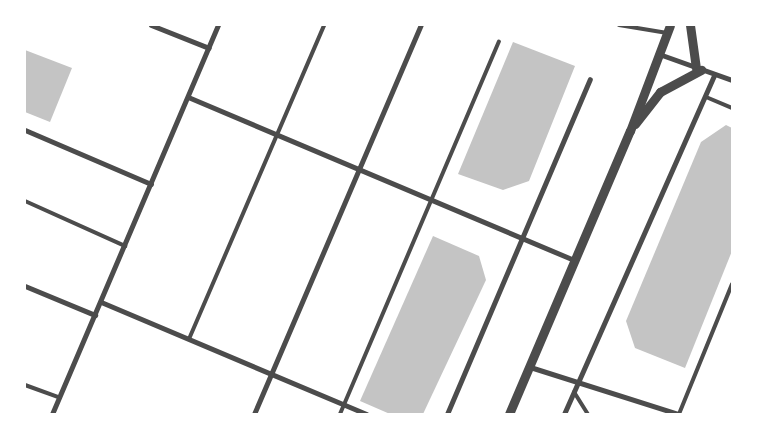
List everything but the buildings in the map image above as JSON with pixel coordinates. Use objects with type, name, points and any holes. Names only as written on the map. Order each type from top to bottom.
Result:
[{"type":"street","points":[[151,25],[209,48]]},
{"type":"street","points":[[52,414],[218,25]]},
{"type":"street","points":[[254,414],[421,25]]},
{"type":"street","points":[[690,25],[698,69]]},
{"type":"street","points":[[509,414],[630,131],[669,29]]},
{"type":"street","points":[[659,54],[732,80]]},
{"type":"street","points":[[630,131],[660,92],[698,69]]},
{"type":"street","points":[[564,414],[706,97],[714,75]]},
{"type":"street","points":[[447,414],[590,79]]},
{"type":"street","points":[[188,97],[574,260]]},
{"type":"street","points":[[25,130],[151,184]]},
{"type":"street","points":[[25,286],[95,315]]},
{"type":"street","points":[[101,302],[366,414]]},
{"type":"street","points":[[530,367],[678,414]]},
{"type":"lane","points":[[189,339],[324,25]]},
{"type":"lane","points":[[619,25],[669,29]]},
{"type":"lane","points":[[340,414],[500,41]]},
{"type":"lane","points":[[706,97],[732,108]]},
{"type":"lane","points":[[25,201],[125,246]]},
{"type":"lane","points":[[678,414],[732,284]]},
{"type":"lane","points":[[25,384],[60,398]]},
{"type":"lane","points":[[574,392],[588,414]]}]
